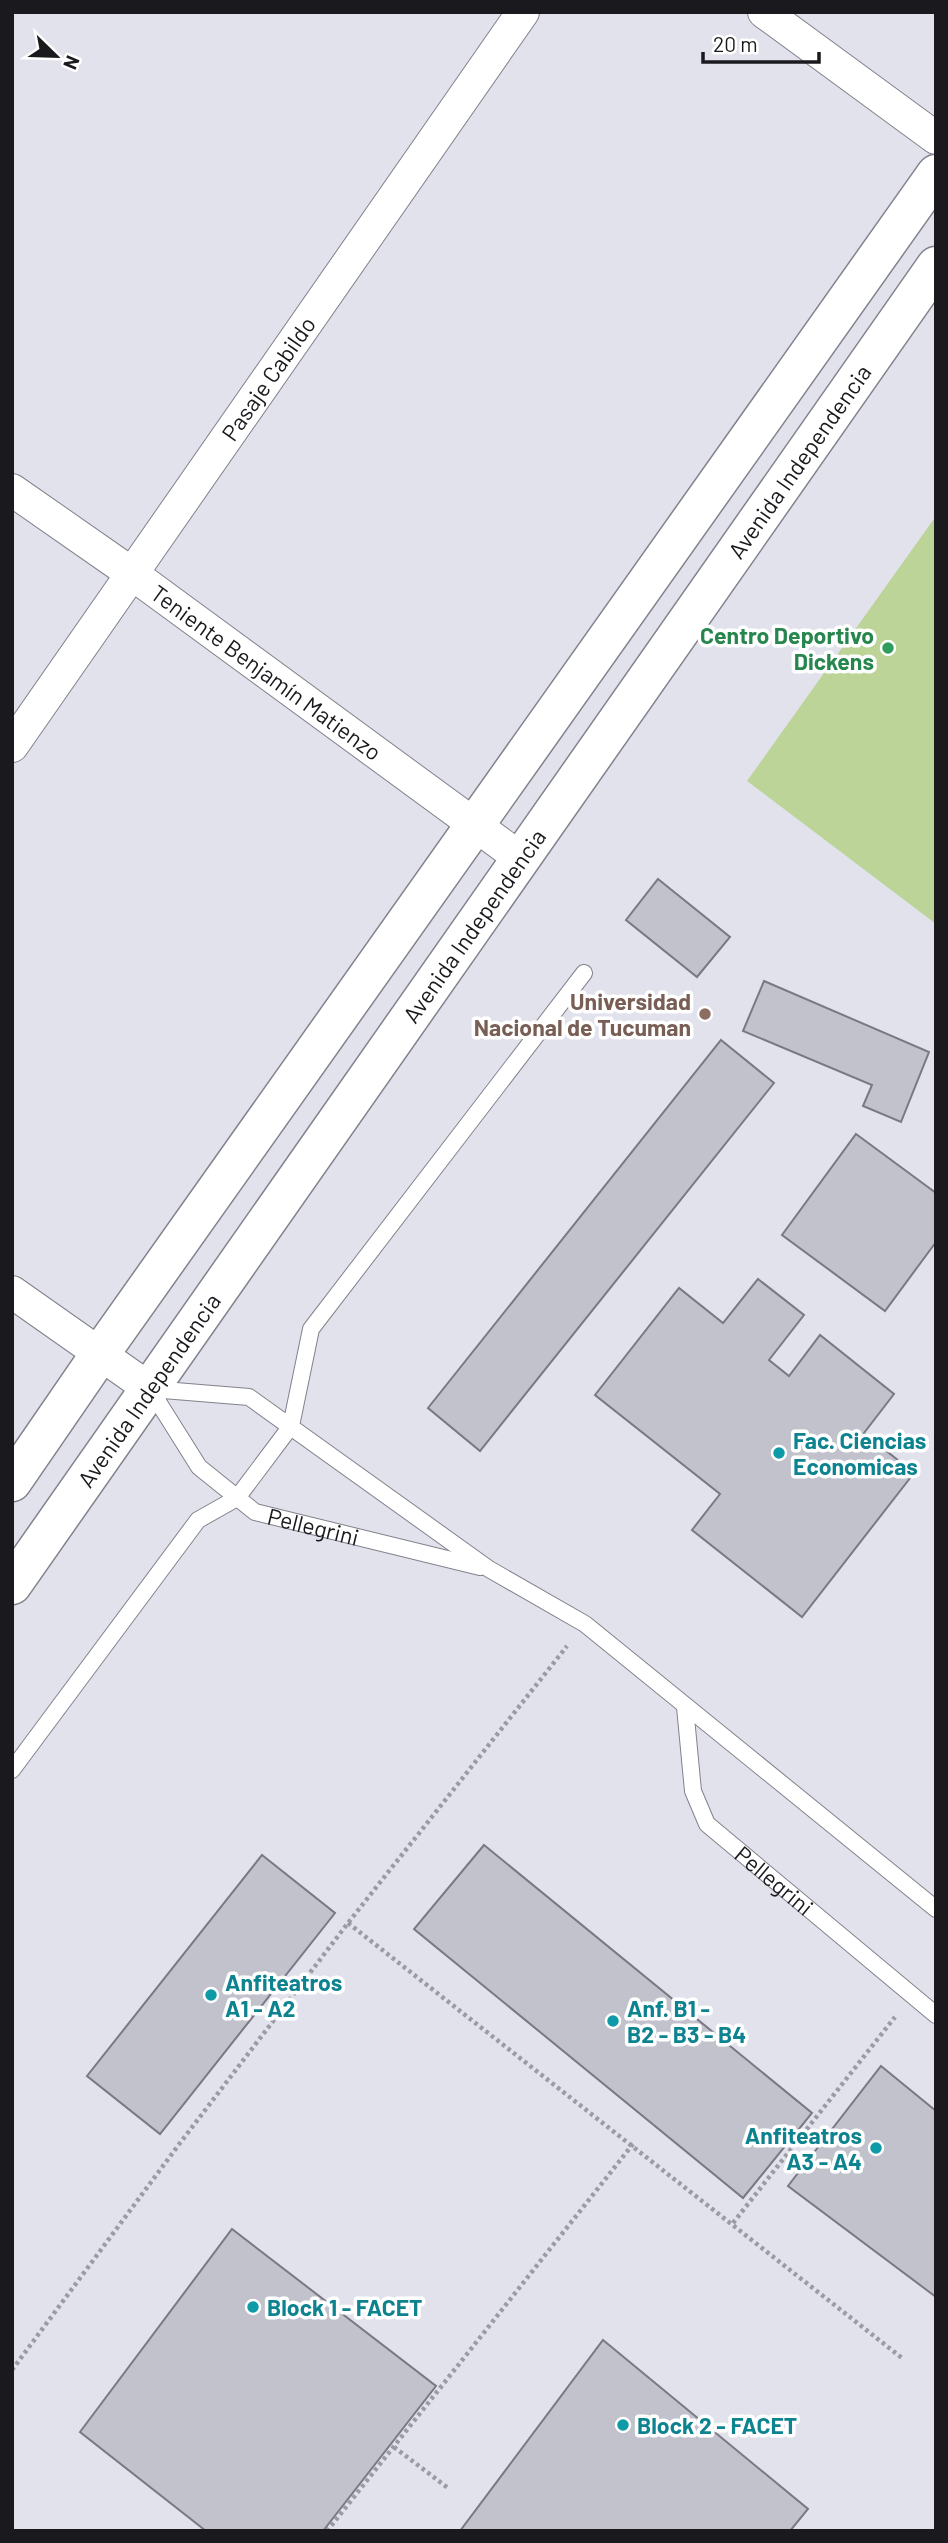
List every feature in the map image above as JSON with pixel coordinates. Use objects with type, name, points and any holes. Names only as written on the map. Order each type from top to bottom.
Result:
[{"type":"main road","points":[[12,1482],[936,174]]},
{"type":"main road","name":"Avenida Independencia","points":[[12,1585],[936,266]]},
{"type":"street","name":"Pasaje Cabildo","points":[[12,746],[523,12]]},
{"type":"street","points":[[764,12],[936,138]]},
{"type":"street","name":"Teniente Benjamín Matienzo","points":[[12,490],[131,573],[520,859]]},
{"type":"street","name":"Pellegrini","points":[[12,1292],[149,1389]]},
{"type":"lane","points":[[12,1770],[198,1520],[237,1498],[290,1426],[311,1329],[584,973]]},
{"type":"lane","name":"Pellegrini","points":[[149,1389],[249,1396],[489,1569],[585,1624],[685,1707],[932,1899]]},
{"type":"lane","name":"Pellegrini","points":[[149,1389],[199,1467],[255,1512],[489,1569]]},
{"type":"lane","name":"Pellegrini","points":[[685,1707],[693,1791],[707,1824],[936,2015]]},
{"type":"path","points":[[12,2370],[180,2143],[348,1923],[585,1624]]},
{"type":"path","points":[[348,1923],[633,2144],[902,2358]]},
{"type":"path","points":[[733,2223],[912,1996]]},
{"type":"path","points":[[327,2531],[633,2144]]},
{"type":"path","points":[[394,2447],[448,2488]]},
{"type":"green space","name":"Centro Deportivo Dickens","points":[[936,516],[936,924],[747,781]]},
{"type":"building","points":[[658,879],[730,937],[697,977],[626,920]]},
{"type":"building","points":[[764,981],[929,1052],[901,1122],[863,1106],[872,1085],[743,1031]]},
{"type":"building","points":[[721,1040],[774,1083],[480,1451],[428,1408]]},
{"type":"building","points":[[856,1134],[936,1193],[936,1242],[885,1311],[782,1235]]},
{"type":"building","name":"Fac. Ciencias Economicas","points":[[758,1279],[804,1315],[769,1360],[789,1376],[820,1335],[894,1394],[864,1433],[914,1473],[802,1617],[692,1530],[720,1494],[595,1395],[679,1288],[723,1323]]},
{"type":"building","name":"Anf. B1 - B2 - B3 - B4","points":[[484,1845],[812,2113],[743,2198],[414,1929]]},
{"type":"building","name":"Anfiteatros A1 - A2","points":[[262,1855],[335,1913],[160,2134],[87,2076]]},
{"type":"building","name":"Anfiteatros A3 - A4","points":[[881,2066],[936,2111],[936,2297],[788,2186]]},
{"type":"building","name":"Block 1 - FACET","points":[[232,2229],[436,2386],[323,2531],[206,2531],[80,2432]]},
{"type":"building","name":"Block 2 - FACET","points":[[603,2340],[808,2509],[790,2531],[460,2531]]},
{"type":"place","name":"Centro Deportivo Dickens","points":[[888,648]]},
{"type":"place","name":"Universidad Nacional de Tucuman","points":[[705,1014]]},
{"type":"place","name":"Fac. Ciencias Economicas","points":[[779,1453]]},
{"type":"place","name":"Anfiteatros A1 - A2","points":[[211,1995]]},
{"type":"place","name":"Anf. B1 - B2 - B3 - B4","points":[[613,2021]]},
{"type":"place","name":"Anfiteatros A3 - A4","points":[[876,2148]]},
{"type":"place","name":"Block 1 - FACET","points":[[253,2307]]},
{"type":"place","name":"Block 2 - FACET","points":[[623,2425]]}]
